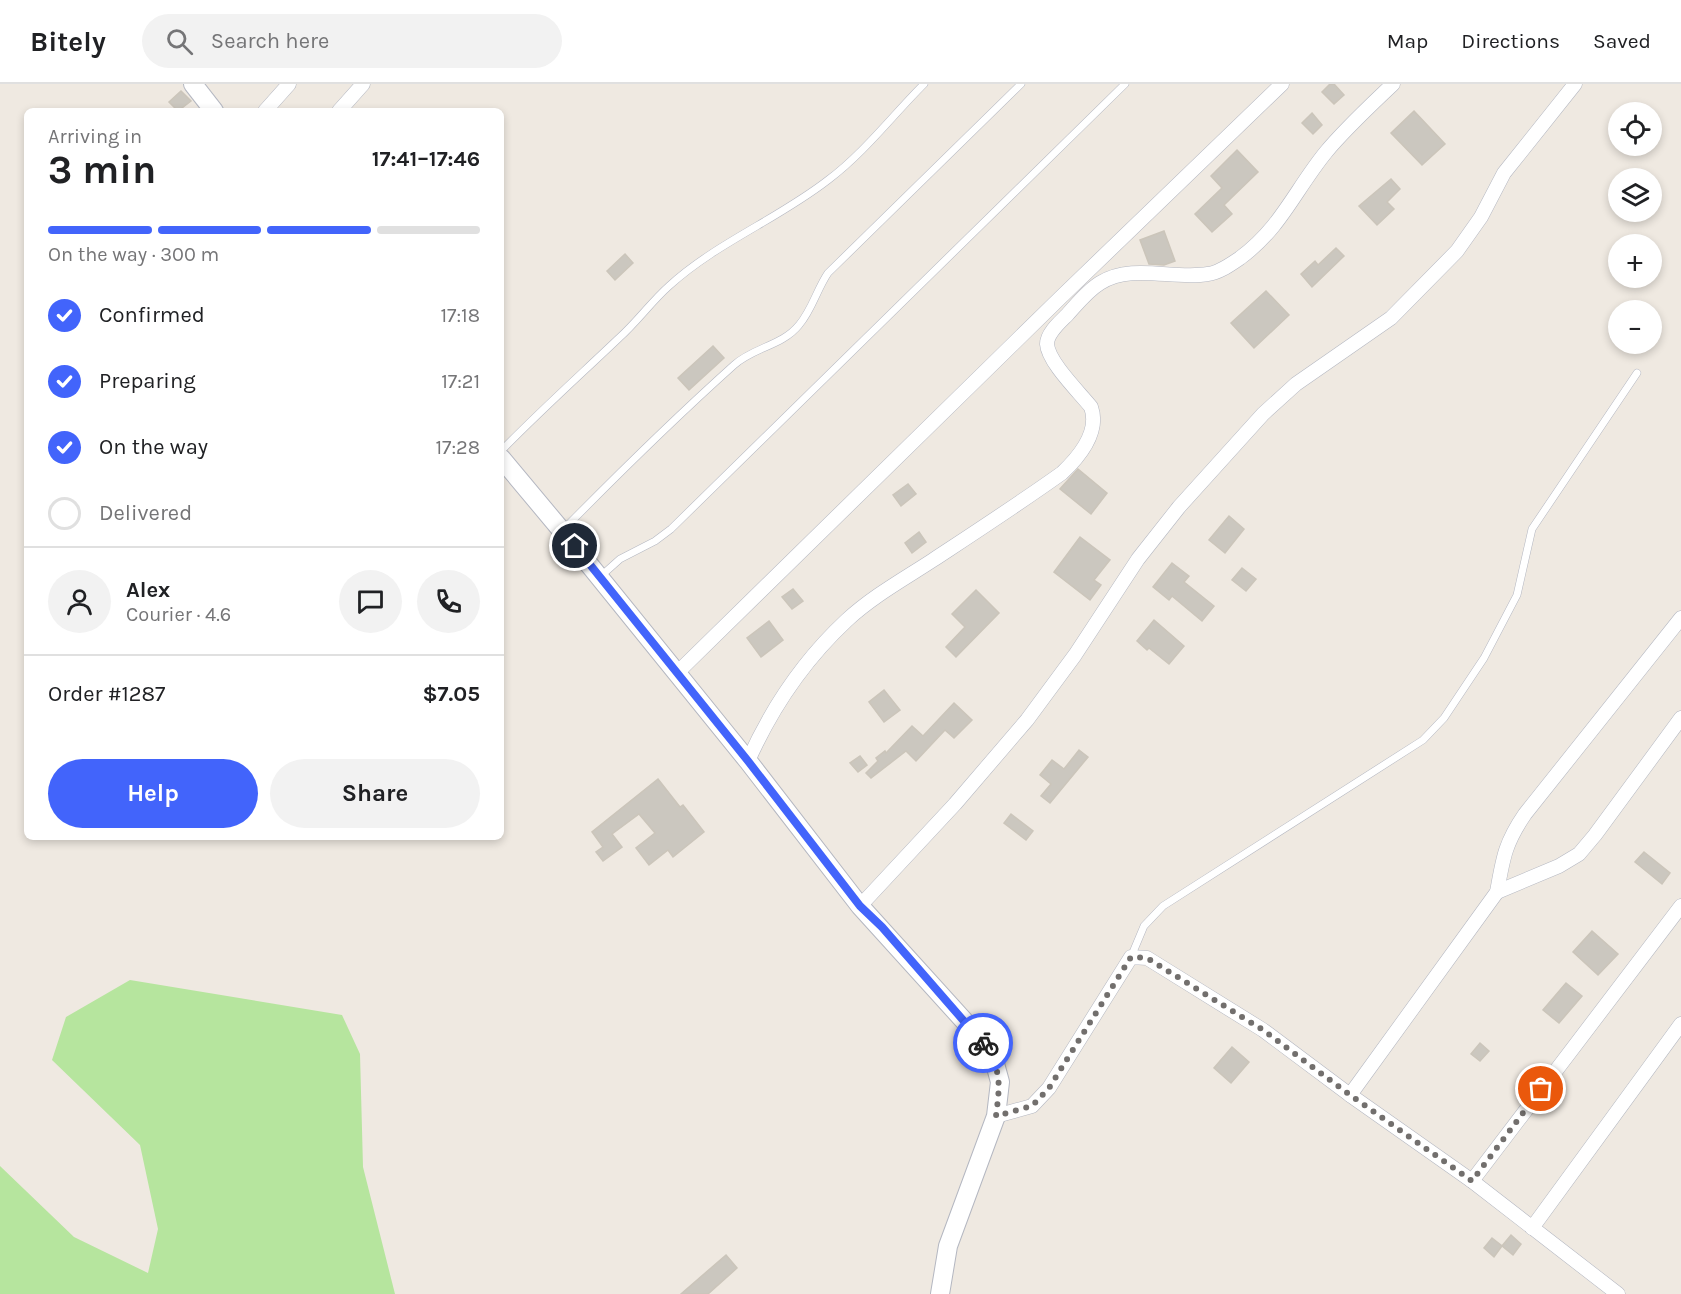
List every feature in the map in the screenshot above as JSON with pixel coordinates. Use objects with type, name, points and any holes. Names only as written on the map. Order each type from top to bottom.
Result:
[{"type":"street","points":[[193,84],[212,108]]},
{"type":"street","points":[[268,108],[289,84]]},
{"type":"street","points":[[342,108],[363,84]]},
{"type":"street","points":[[677,673],[1282,84]]},
{"type":"street","points":[[748,761],[766,722],[781,697],[828,639],[848,619],[886,589],[1062,473],[1081,452],[1095,424],[1094,416],[1091,407],[1053,360],[1047,344],[1058,324],[1088,292],[1100,282],[1117,276],[1209,274],[1239,258],[1266,237],[1326,152],[1393,84]]},
{"type":"street","points":[[860,906],[955,804],[1027,720],[1075,655],[1138,559],[1179,507],[1263,414],[1296,384],[1391,318],[1456,251],[1481,217],[1504,173],[1575,84]]},
{"type":"street","points":[[504,462],[748,761],[860,906],[882,927],[976,1034],[994,1060],[1000,1083],[996,1116],[948,1246],[940,1294]]},
{"type":"street","points":[[1350,1095],[1497,892],[1504,852],[1515,830],[1681,618]]},
{"type":"street","points":[[1497,892],[1559,866],[1579,854],[1681,718]]},
{"type":"street","points":[[1472,1181],[1681,906]]},
{"type":"street","points":[[996,1116],[1032,1106],[1049,1088],[1131,957],[1147,958],[1263,1030],[1472,1181],[1618,1294]]},
{"type":"street","points":[[1532,1228],[1681,1024]]},
{"type":"lane","points":[[504,448],[553,398],[621,337],[669,286],[713,254],[789,208],[828,181],[849,163],[924,84]]},
{"type":"lane","points":[[562,531],[735,364],[749,354],[791,334],[801,324],[820,284],[828,273],[1021,84]]},
{"type":"lane","points":[[600,577],[620,559],[655,541],[671,529],[1125,84]]},
{"type":"lane","points":[[1131,957],[1144,926],[1163,906],[1423,740],[1444,718],[1484,658],[1517,595],[1532,529],[1636,373]]},
{"type":"green space","points":[[130,980],[342,1015],[360,1054],[363,1167],[395,1294],[0,1294],[0,1166],[74,1237],[148,1273],[158,1229],[140,1145],[52,1060],[66,1017]]},
{"type":"building","points":[[1330,84],[1334,84],[1344,95],[1334,104],[1322,92]]},
{"type":"building","points":[[181,91],[191,101],[182,108],[175,108],[169,102]]},
{"type":"building","points":[[1414,111],[1445,144],[1422,165],[1391,133]]},
{"type":"building","points":[[1312,113],[1322,125],[1313,134],[1302,123]]},
{"type":"building","points":[[1237,150],[1258,172],[1224,205],[1232,214],[1212,232],[1195,214],[1222,188],[1211,176]]},
{"type":"building","points":[[1391,179],[1400,189],[1387,202],[1394,209],[1377,225],[1359,206]]},
{"type":"building","points":[[1164,231],[1175,261],[1164,265],[1149,264],[1140,240]]},
{"type":"building","points":[[1336,248],[1344,256],[1312,287],[1301,274],[1315,261],[1318,265]]},
{"type":"building","points":[[625,254],[633,263],[615,280],[607,271]]},
{"type":"building","points":[[1266,291],[1289,315],[1254,348],[1231,323]]},
{"type":"building","points":[[713,346],[724,358],[689,390],[678,378]]},
{"type":"building","points":[[1078,469],[1107,493],[1091,514],[1060,489]]},
{"type":"building","points":[[908,484],[916,494],[901,506],[893,495]]},
{"type":"building","points":[[1229,516],[1244,529],[1225,553],[1209,540]]},
{"type":"building","points":[[919,532],[926,542],[912,553],[905,543]]},
{"type":"building","points":[[1080,537],[1110,560],[1094,580],[1101,585],[1090,600],[1054,572]]},
{"type":"building","points":[[1172,563],[1189,576],[1184,582],[1214,606],[1202,621],[1172,596],[1169,600],[1153,587]]},
{"type":"building","points":[[1242,568],[1256,579],[1246,591],[1232,580]]},
{"type":"building","points":[[793,589],[803,601],[792,609],[782,597]]},
{"type":"building","points":[[976,590],[999,613],[956,657],[946,647],[965,627],[952,614]]},
{"type":"building","points":[[1154,620],[1184,646],[1169,664],[1137,641]]},
{"type":"building","points":[[769,621],[783,640],[761,657],[747,638]]},
{"type":"building","points":[[884,690],[900,710],[884,722],[869,702]]},
{"type":"building","points":[[954,703],[972,720],[954,738],[945,730],[916,761],[906,751],[871,778],[866,773],[878,761],[876,758],[885,751],[886,753],[912,726],[923,736]]},
{"type":"building","points":[[1079,750],[1088,757],[1050,803],[1041,796],[1051,784],[1040,775],[1052,760],[1064,769]]},
{"type":"building","points":[[860,756],[867,765],[858,772],[850,763]]},
{"type":"building","points":[[658,779],[680,807],[683,805],[704,832],[673,857],[668,850],[649,865],[636,848],[655,833],[639,814],[612,834],[622,847],[603,861],[596,852],[603,847],[592,832]]},
{"type":"building","points":[[1011,814],[1033,831],[1026,840],[1004,823]]},
{"type":"building","points":[[1644,852],[1670,873],[1662,884],[1635,862]]},
{"type":"building","points":[[1592,931],[1618,954],[1598,975],[1573,952]]},
{"type":"building","points":[[1566,983],[1582,996],[1559,1023],[1543,1010]]},
{"type":"building","points":[[1480,1043],[1489,1051],[1480,1061],[1471,1054]]},
{"type":"building","points":[[1232,1047],[1249,1062],[1231,1083],[1214,1068]]},
{"type":"building","points":[[1511,1235],[1521,1244],[1513,1255],[1502,1246]]},
{"type":"building","points":[[1492,1238],[1502,1246],[1494,1257],[1484,1248]]},
{"type":"building","points":[[726,1255],[737,1268],[708,1294],[681,1294]]},
{"type":"way so far","points":[[983,1043],[994,1060],[1000,1083],[996,1116],[1032,1106],[1049,1088],[1062,1069],[1131,957],[1140,957],[1147,958],[1263,1030],[1472,1181],[1541,1089]]},
{"type":"route","points":[[575,546],[748,761],[860,906],[882,927],[983,1043]]}]
